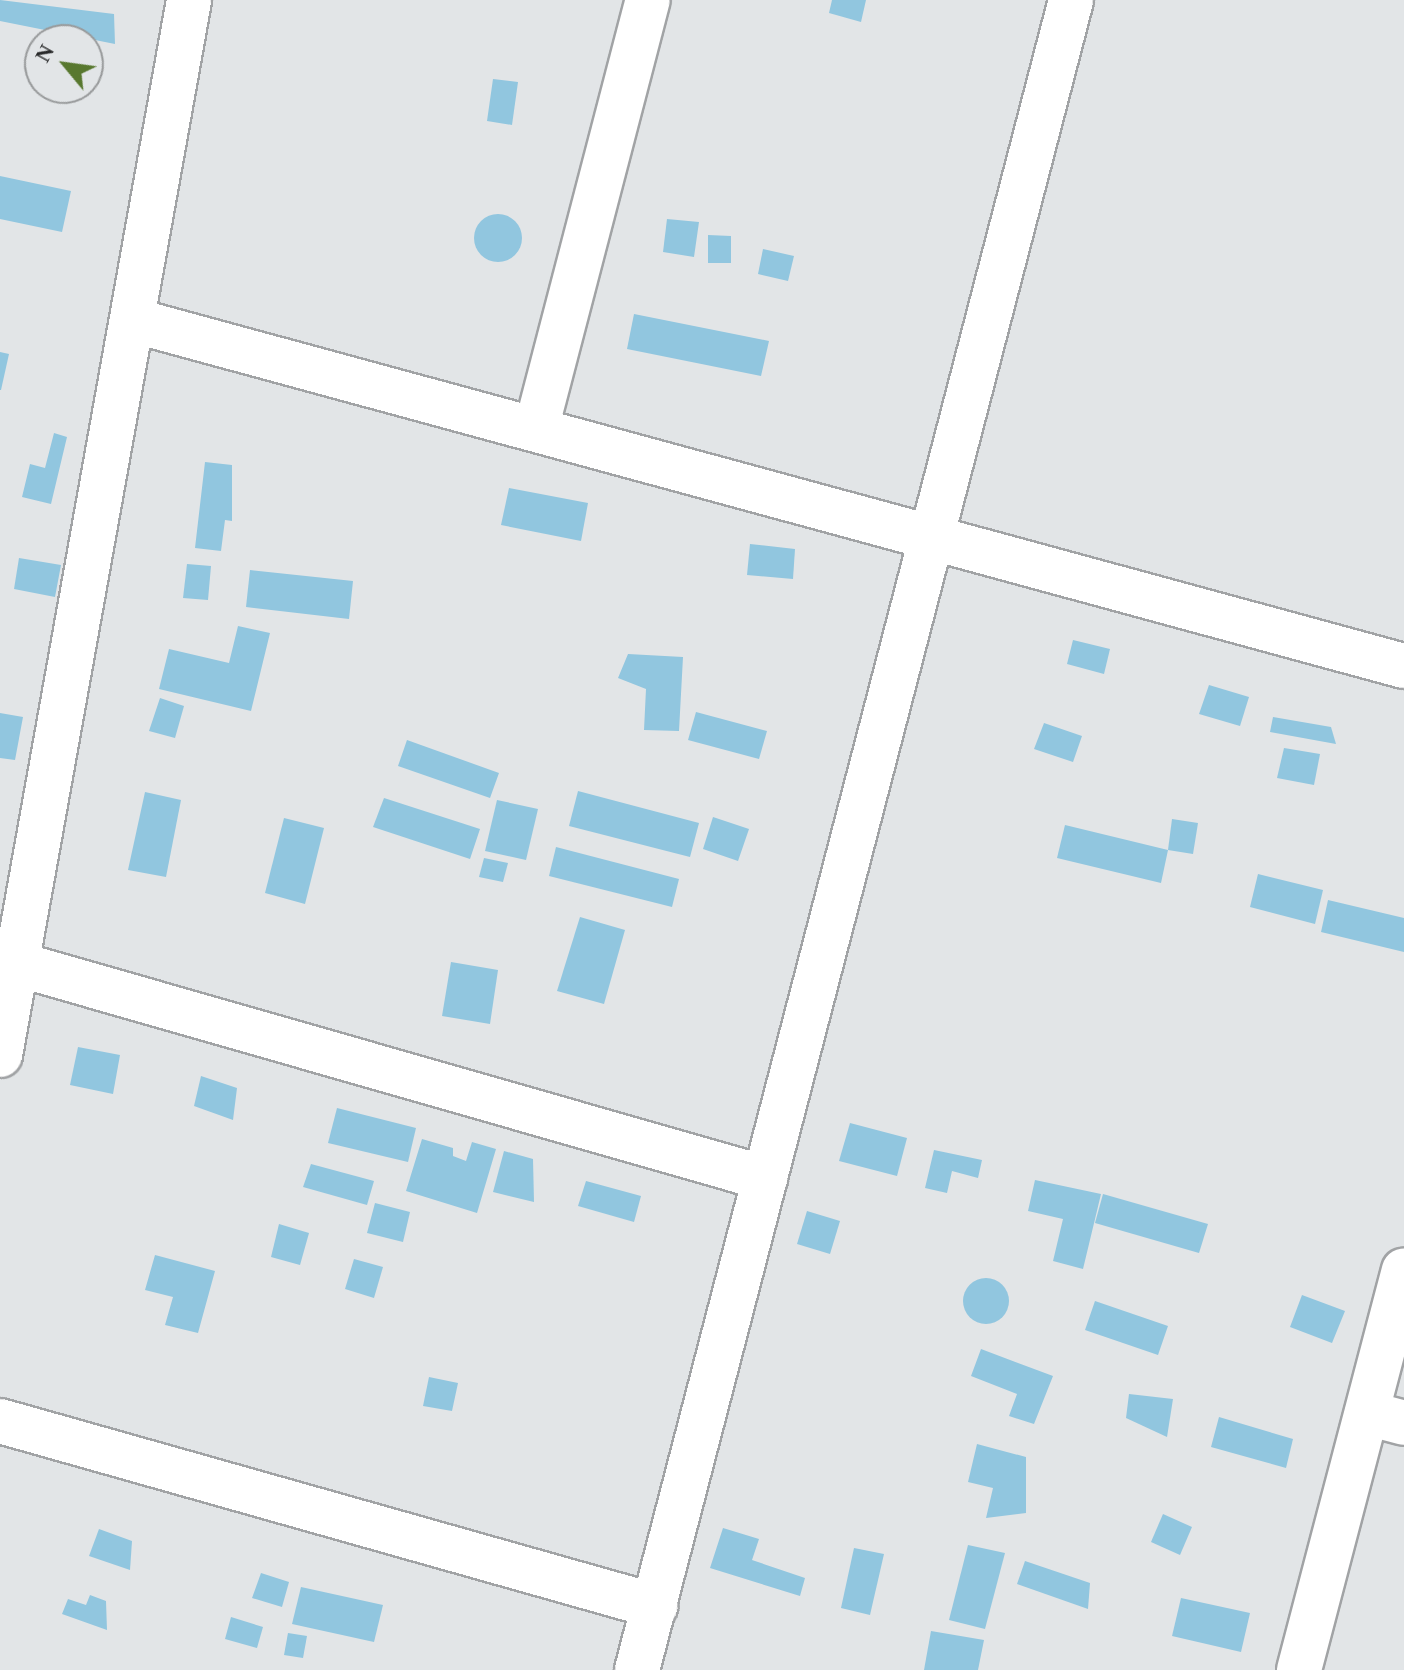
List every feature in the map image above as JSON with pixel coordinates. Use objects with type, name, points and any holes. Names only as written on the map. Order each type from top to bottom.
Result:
[{"type":"street","points":[[0,1055],[8,961],[132,320],[189,0]]},
{"type":"street","points":[[536,429],[648,0]]},
{"type":"street","points":[[637,1670],[1071,0]]},
{"type":"street","points":[[132,320],[1404,666]]},
{"type":"street","points":[[8,961],[765,1178]]},
{"type":"street","points":[[1299,1670],[1385,1418],[1404,1271]]},
{"type":"street","points":[[0,1421],[655,1606]]},
{"type":"building","points":[[0,0],[114,14],[115,44],[104,42],[104,24],[24,26],[0,21]]},
{"type":"building","points":[[832,0],[866,0],[861,22],[829,13]]},
{"type":"building","points":[[493,79],[518,82],[512,125],[487,121]]},
{"type":"building","points":[[0,176],[71,191],[62,232],[0,219]]},
{"type":"building","points":[[498,214],[515,221],[522,238],[515,255],[498,262],[481,255],[474,238],[481,221]]},
{"type":"building","points":[[667,219],[699,222],[694,257],[663,252]]},
{"type":"building","points":[[708,235],[731,236],[731,263],[708,263]]},
{"type":"building","points":[[763,249],[794,256],[788,281],[758,274]]},
{"type":"building","points":[[634,314],[769,341],[761,376],[627,349]]},
{"type":"building","points":[[0,352],[9,354],[1,390],[0,390]]},
{"type":"building","points":[[54,433],[67,437],[51,504],[22,497],[30,464],[45,468]]},
{"type":"building","points":[[205,462],[232,465],[232,521],[225,520],[221,551],[195,548]]},
{"type":"building","points":[[509,488],[588,503],[581,541],[501,525]]},
{"type":"building","points":[[750,544],[795,549],[793,579],[747,575]]},
{"type":"building","points":[[19,558],[61,565],[55,597],[14,589]]},
{"type":"building","points":[[187,564],[211,566],[208,600],[183,598]]},
{"type":"building","points":[[250,570],[353,581],[349,619],[246,607]]},
{"type":"building","points":[[238,626],[270,633],[251,711],[159,689],[169,649],[229,663]]},
{"type":"building","points":[[1073,640],[1110,649],[1104,674],[1067,664]]},
{"type":"building","points":[[628,654],[683,657],[679,731],[644,730],[646,689],[618,678]]},
{"type":"building","points":[[1209,685],[1249,697],[1240,726],[1199,714]]},
{"type":"building","points":[[160,698],[184,706],[175,738],[149,731]]},
{"type":"building","points":[[696,712],[767,731],[759,759],[688,740]]},
{"type":"building","points":[[0,713],[23,717],[15,760],[0,758]]},
{"type":"building","points":[[1273,717],[1331,727],[1336,744],[1270,732]]},
{"type":"building","points":[[1044,723],[1082,736],[1073,762],[1034,749]]},
{"type":"building","points":[[407,740],[499,773],[490,798],[398,766]]},
{"type":"building","points":[[1284,748],[1320,754],[1314,785],[1277,778]]},
{"type":"building","points":[[578,791],[699,823],[690,857],[569,826]]},
{"type":"building","points":[[145,792],[181,800],[166,877],[128,870]]},
{"type":"building","points":[[384,798],[480,829],[470,859],[373,827]]},
{"type":"building","points":[[497,800],[538,809],[526,860],[485,851]]},
{"type":"building","points":[[713,817],[749,829],[738,861],[703,849]]},
{"type":"building","points":[[284,818],[324,828],[305,904],[265,893]]},
{"type":"building","points":[[1172,819],[1198,823],[1193,854],[1168,850]]},
{"type":"building","points":[[1065,825],[1168,850],[1161,883],[1057,858]]},
{"type":"building","points":[[556,847],[679,879],[672,907],[549,876]]},
{"type":"building","points":[[484,858],[508,863],[503,882],[479,877]]},
{"type":"building","points":[[1258,874],[1323,890],[1315,924],[1250,907]]},
{"type":"building","points":[[1328,900],[1404,918],[1404,952],[1321,932]]},
{"type":"building","points":[[580,917],[625,930],[604,1004],[557,991]]},
{"type":"building","points":[[451,962],[498,970],[490,1024],[442,1016]]},
{"type":"building","points":[[78,1047],[120,1055],[113,1094],[70,1085]]},
{"type":"building","points":[[201,1076],[237,1088],[233,1120],[194,1106]]},
{"type":"building","points":[[337,1108],[416,1128],[408,1162],[328,1143]]},
{"type":"building","points":[[850,1123],[907,1138],[897,1176],[839,1161]]},
{"type":"building","points":[[422,1139],[453,1148],[453,1156],[466,1161],[472,1142],[496,1149],[477,1213],[406,1191]]},
{"type":"building","points":[[934,1150],[982,1160],[978,1178],[952,1171],[947,1193],[925,1188]]},
{"type":"building","points":[[504,1151],[533,1159],[534,1202],[493,1192]]},
{"type":"building","points":[[311,1164],[374,1181],[367,1205],[303,1187]]},
{"type":"building","points":[[1035,1180],[1101,1194],[1083,1269],[1053,1261],[1063,1219],[1028,1211]]},
{"type":"building","points":[[586,1181],[641,1196],[634,1222],[578,1206]]},
{"type":"building","points":[[1103,1194],[1208,1224],[1199,1253],[1095,1223]]},
{"type":"building","points":[[375,1203],[410,1212],[403,1242],[367,1233]]},
{"type":"building","points":[[807,1211],[840,1221],[830,1254],[797,1244]]},
{"type":"building","points":[[279,1224],[309,1233],[300,1265],[271,1257]]},
{"type":"building","points":[[155,1255],[215,1271],[198,1333],[165,1325],[173,1297],[145,1290]]},
{"type":"building","points":[[354,1259],[383,1267],[374,1298],[345,1289]]},
{"type":"building","points":[[986,1278],[1002,1285],[1009,1301],[1002,1317],[986,1324],[970,1317],[963,1301],[970,1285]]},
{"type":"building","points":[[1302,1295],[1345,1311],[1332,1343],[1290,1327]]},
{"type":"building","points":[[1095,1301],[1168,1326],[1158,1355],[1085,1330]]},
{"type":"building","points":[[981,1349],[1053,1376],[1034,1424],[1009,1416],[1017,1394],[971,1376]]},
{"type":"building","points":[[429,1377],[458,1383],[452,1411],[423,1406]]},
{"type":"building","points":[[1129,1394],[1173,1399],[1167,1437],[1126,1418]]},
{"type":"building","points":[[1219,1417],[1293,1439],[1286,1468],[1211,1447]]},
{"type":"building","points":[[977,1444],[1026,1457],[1026,1513],[986,1518],[993,1488],[968,1482]]},
{"type":"building","points":[[1163,1514],[1192,1527],[1180,1555],[1151,1542]]},
{"type":"building","points":[[723,1528],[759,1539],[752,1560],[805,1578],[800,1596],[710,1568]]},
{"type":"building","points":[[99,1529],[132,1541],[130,1570],[89,1556]]},
{"type":"building","points":[[968,1545],[1005,1553],[985,1629],[949,1620]]},
{"type":"building","points":[[854,1548],[884,1554],[870,1615],[841,1608]]},
{"type":"building","points":[[1025,1561],[1090,1583],[1088,1609],[1017,1584]]},
{"type":"building","points":[[261,1573],[289,1582],[282,1607],[252,1598]]},
{"type":"building","points":[[301,1587],[383,1605],[374,1642],[292,1624]]},
{"type":"building","points":[[90,1595],[106,1601],[107,1630],[62,1614],[68,1599],[86,1605]]},
{"type":"building","points":[[1181,1598],[1250,1613],[1241,1652],[1172,1636]]},
{"type":"building","points":[[231,1617],[263,1627],[257,1648],[225,1639]]},
{"type":"building","points":[[931,1631],[984,1640],[978,1670],[924,1670]]},
{"type":"building","points":[[288,1633],[307,1636],[303,1658],[284,1655]]}]
